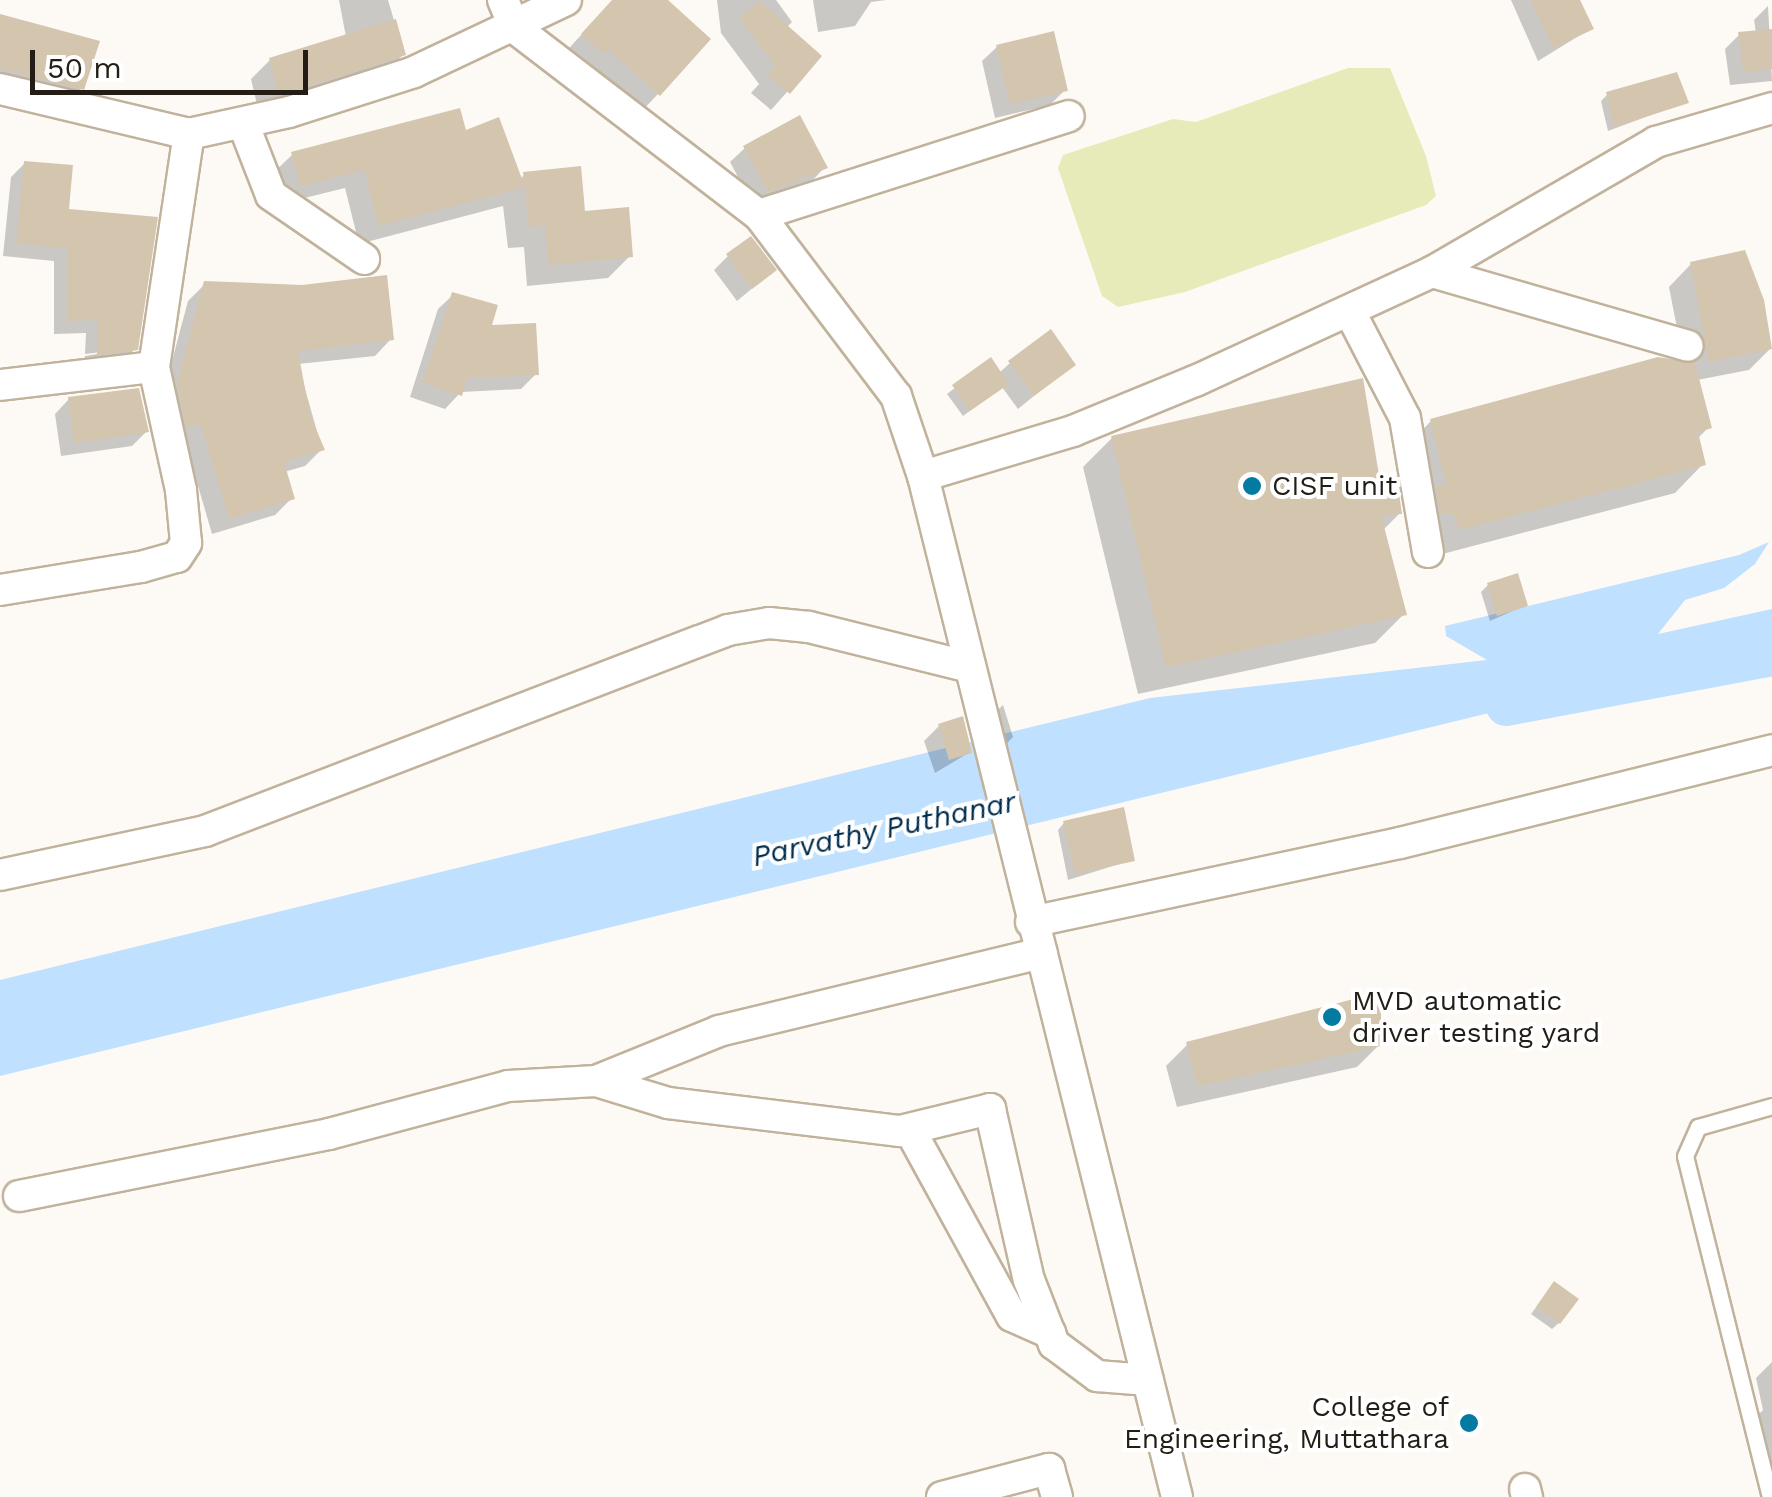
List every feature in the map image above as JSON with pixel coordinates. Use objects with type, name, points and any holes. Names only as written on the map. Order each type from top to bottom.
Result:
[{"type":"street","points":[[0,89],[189,134],[243,123],[414,72],[509,14],[566,0]]},
{"type":"street","points":[[509,14],[759,215],[896,396],[922,476],[1177,1497]]},
{"type":"street","points":[[922,476],[1073,431],[1350,312],[1432,272],[1656,142],[1772,108]]},
{"type":"street","points":[[759,215],[1069,116]]},
{"type":"street","points":[[243,123],[270,195],[364,259]]},
{"type":"street","points":[[0,590],[177,557],[186,543],[182,490],[154,367],[189,134]]},
{"type":"street","points":[[1432,272],[1688,346]]},
{"type":"street","points":[[1350,312],[1405,418],[1428,552]]},
{"type":"street","points":[[0,385],[154,367]]},
{"type":"street","points":[[0,874],[206,830],[728,630],[769,623],[809,628],[970,667]]},
{"type":"street","points":[[1032,922],[1400,842],[1772,750]]},
{"type":"street","points":[[19,1196],[329,1134],[508,1086],[596,1081],[719,1030],[1042,952]]},
{"type":"street","points":[[596,1081],[668,1102],[837,1128],[910,1130],[990,1109],[1029,1280],[1054,1344],[1098,1376],[1148,1380]]},
{"type":"street","points":[[910,1130],[1012,1316],[1050,1333]]},
{"type":"street","points":[[942,1497],[1049,1469],[1056,1497]]},
{"type":"lane","points":[[1770,1497],[1685,1156],[1698,1127],[1772,1106]]},
{"type":"green space","points":[[1348,68],[1390,68],[1426,156],[1436,196],[1426,205],[1185,292],[1118,307],[1102,296],[1058,168],[1063,155],[1173,119],[1196,122]]},
{"type":"water","points":[[1769,542],[1755,564],[1724,588],[1685,600],[1658,634],[1772,609],[1772,644],[0,1076],[0,980],[1150,698],[1487,660],[1446,636],[1445,626],[1739,555]]},
{"type":"building","points":[[612,0],[668,0],[711,39],[660,96],[608,49],[603,54],[581,34]]},
{"type":"building","points":[[1531,0],[1580,0],[1594,29],[1553,48]]},
{"type":"building","points":[[760,1],[822,56],[790,94],[767,75],[775,65],[739,18]]},
{"type":"building","points":[[0,14],[100,41],[84,90],[0,68]]},
{"type":"building","points":[[396,19],[406,55],[278,95],[269,58]]},
{"type":"building","points":[[1772,29],[1772,69],[1743,72],[1738,32]]},
{"type":"building","points":[[1054,31],[1068,91],[1010,104],[996,45]]},
{"type":"building","points":[[1677,72],[1689,103],[1614,127],[1606,92]]},
{"type":"building","points":[[460,108],[466,130],[499,117],[525,187],[379,226],[364,170],[300,186],[291,152]]},
{"type":"building","points":[[800,115],[828,168],[768,192],[743,146]]},
{"type":"building","points":[[24,161],[73,165],[69,209],[158,217],[138,350],[97,355],[98,320],[67,321],[67,248],[16,243]]},
{"type":"building","points":[[581,166],[585,211],[629,207],[633,257],[548,265],[545,226],[529,227],[523,172]]},
{"type":"building","points":[[751,236],[777,270],[752,289],[726,254]]},
{"type":"building","points":[[1745,250],[1764,300],[1772,349],[1709,362],[1690,262]]},
{"type":"building","points":[[387,275],[394,340],[298,351],[310,415],[325,450],[284,462],[295,499],[229,519],[201,425],[186,427],[177,384],[204,281],[302,285]]},
{"type":"building","points":[[452,292],[498,305],[492,325],[536,323],[539,375],[467,378],[462,396],[423,383]]},
{"type":"building","points":[[1051,329],[1076,365],[1034,396],[1008,361]]},
{"type":"building","points":[[991,357],[1009,384],[970,411],[952,385]]},
{"type":"building","points":[[1658,357],[1695,363],[1712,428],[1698,432],[1706,465],[1459,530],[1454,513],[1440,513],[1436,485],[1447,485],[1430,419]]},
{"type":"building","name":"CISF unit","points":[[1363,378],[1381,487],[1398,486],[1402,514],[1381,515],[1407,615],[1166,667],[1111,436]]},
{"type":"building","points":[[139,388],[149,432],[74,443],[68,397]]},
{"type":"building","points":[[1518,573],[1528,606],[1497,616],[1487,583]]},
{"type":"building","points":[[963,716],[972,753],[949,760],[938,724]]},
{"type":"building","points":[[1124,807],[1135,861],[1075,874],[1063,821]]},
{"type":"building","name":"MVD automatic driver testing yard","points":[[1381,992],[1381,1046],[1198,1086],[1186,1042]]},
{"type":"building","points":[[1554,1281],[1579,1299],[1560,1324],[1536,1307]]},
{"type":"waterway","name":"Parvathy Puthanar","points":[[1506,706],[1772,656]]},
{"type":"place","name":"CISF unit","points":[[1252,486]]},
{"type":"place","name":"MVD automatic driver testing yard","points":[[1332,1017]]},
{"type":"place","name":"College of Engineering, Muttathara","points":[[1469,1423]]}]
